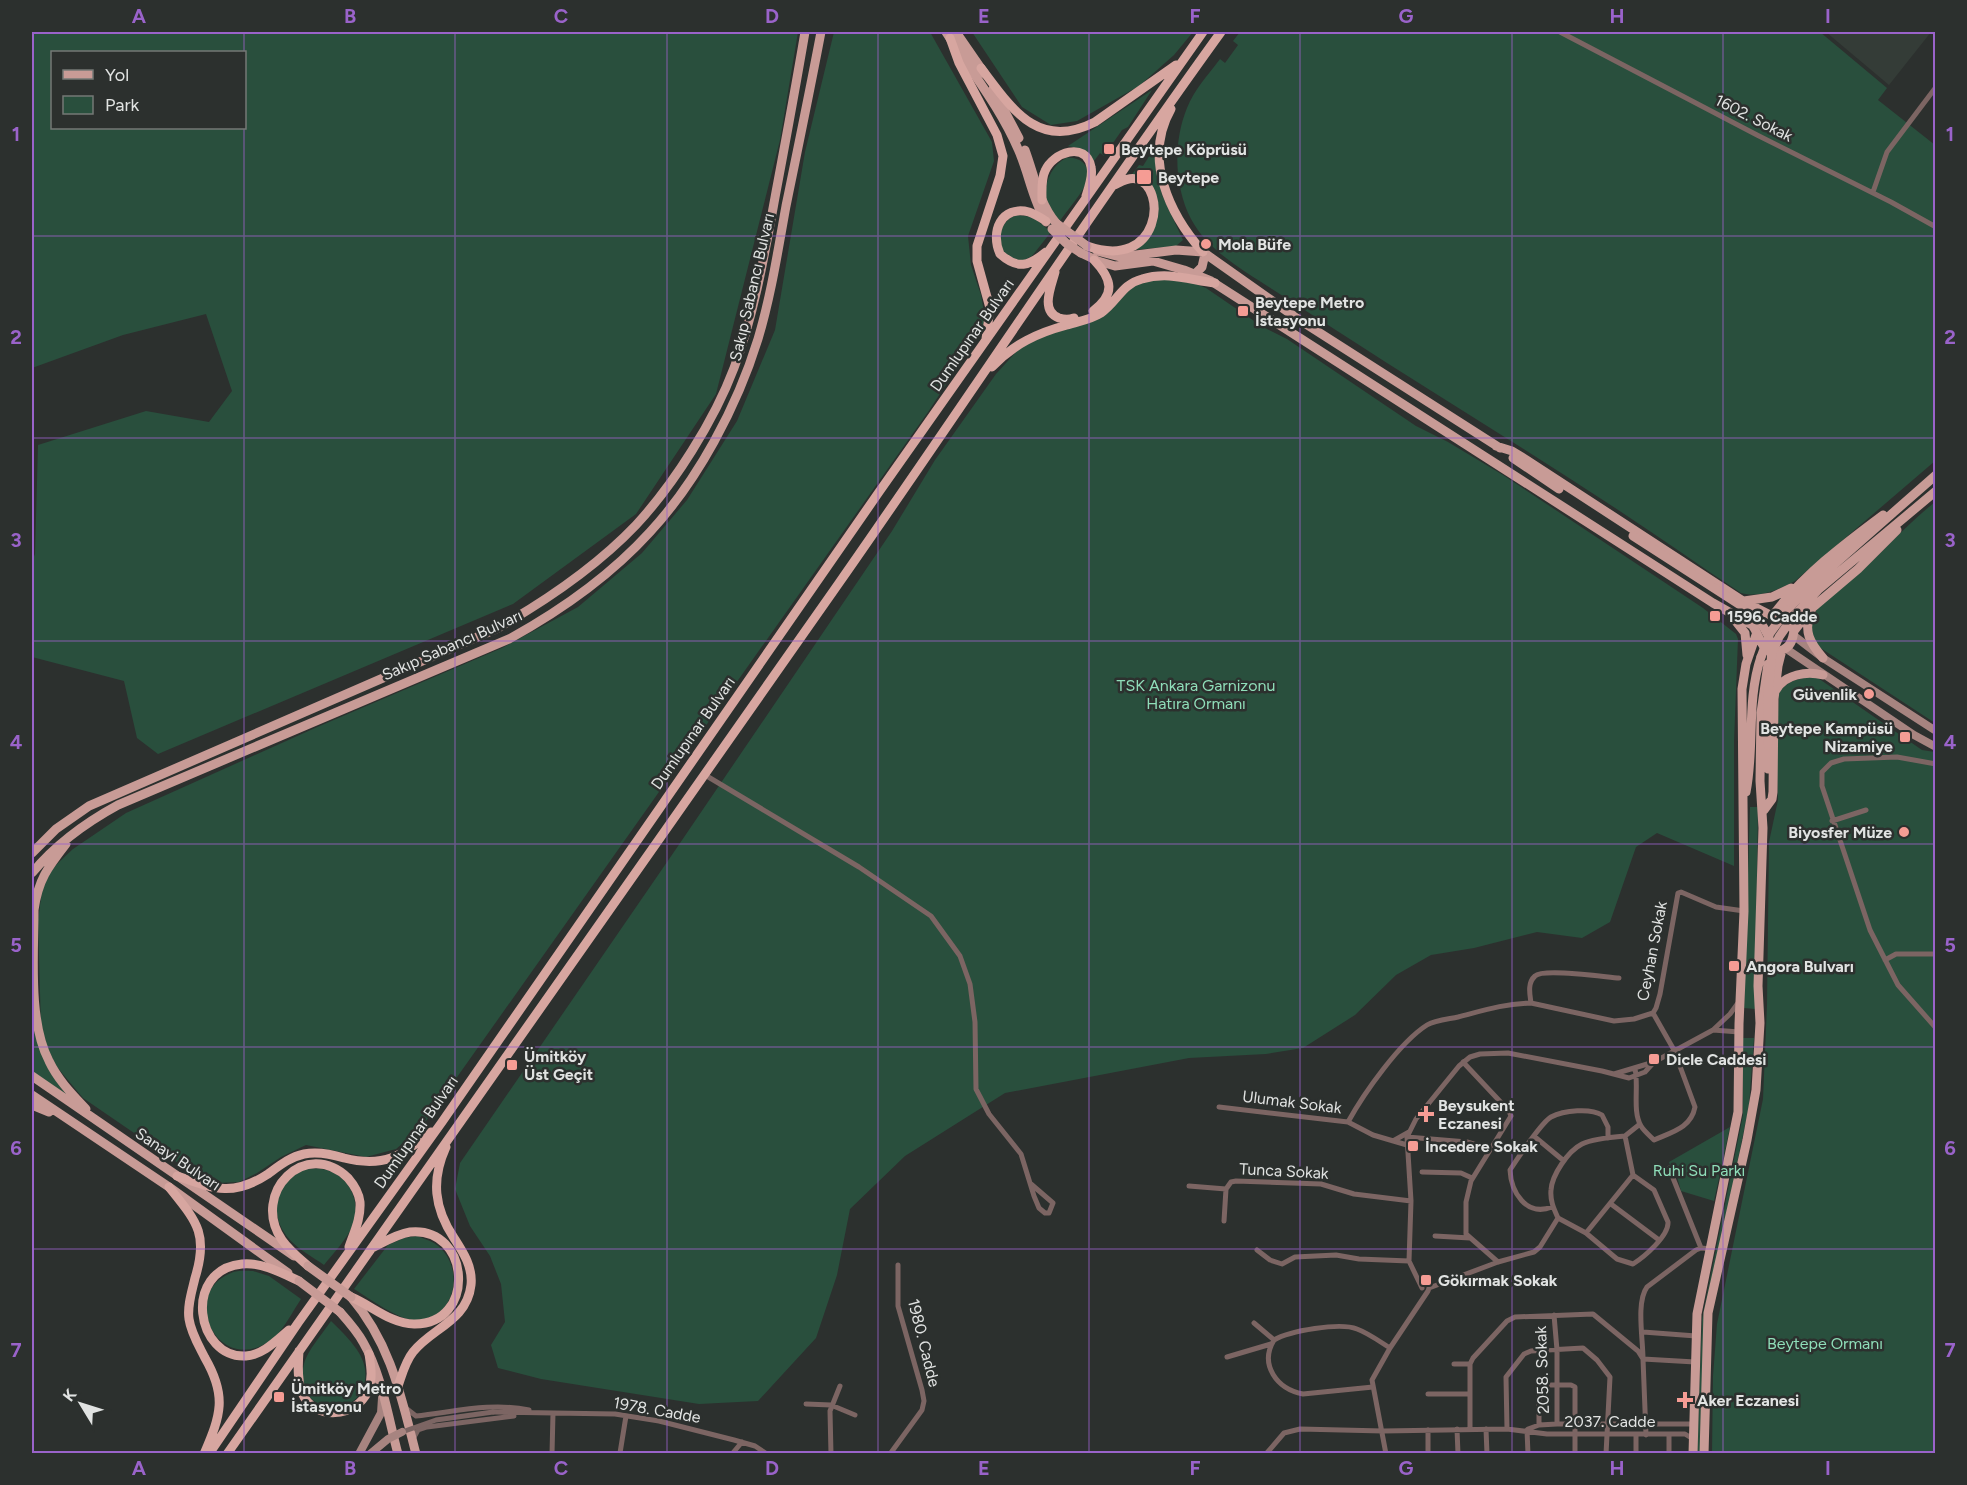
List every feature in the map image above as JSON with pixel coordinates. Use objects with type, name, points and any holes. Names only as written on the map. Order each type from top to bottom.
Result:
[{"type":"highway","name":"Dumlupınar Bulvarı","points":[[209,1454],[298,1323],[442,1122],[879,492],[1203,32]]},
{"type":"highway","name":"Dumlupınar Bulvarı","points":[[227,1454],[705,775],[1221,32]]},
{"type":"highway","points":[[951,34],[952,50],[1000,142],[1003,156],[1000,176],[980,230],[977,246],[978,261],[990,308],[984,344]]},
{"type":"highway","points":[[981,68],[1017,114],[1032,125],[1057,133],[1083,128],[1095,122],[1185,58]]},
{"type":"highway","points":[[1181,87],[1162,131],[1161,171],[1167,195],[1179,222],[1204,253]]},
{"type":"highway","points":[[1042,200],[1044,172],[1050,162],[1059,154],[1075,152],[1084,155],[1092,170],[1083,204]]},
{"type":"highway","points":[[1084,250],[1125,251],[1137,244],[1154,222],[1151,193],[1145,183],[1139,179],[1130,178],[1112,187]]},
{"type":"highway","points":[[1051,224],[1031,212],[1010,214],[1000,222],[997,228],[995,236],[997,248],[1000,254],[1010,262],[1022,265],[1039,258],[1055,245]]},
{"type":"highway","points":[[1057,265],[1050,289],[1048,308],[1054,315],[1068,320],[1091,313],[1104,303],[1110,284],[1108,277],[1094,260]]},
{"type":"highway","points":[[976,384],[1018,344],[1043,332],[1091,319],[1108,308],[1125,287],[1140,279],[1167,275],[1215,283]]},
{"type":"highway","points":[[177,1176],[205,1186],[230,1190],[253,1183],[284,1162],[305,1153],[319,1152],[364,1162],[378,1162],[402,1155],[442,1122]]},
{"type":"highway","points":[[398,1386],[413,1352],[460,1313],[469,1293],[470,1271],[467,1261],[443,1221],[436,1197],[438,1169],[455,1128]]},
{"type":"highway","points":[[308,1266],[281,1238],[274,1223],[272,1210],[277,1187],[285,1177],[302,1166],[315,1164],[336,1169],[352,1182],[357,1192],[360,1200],[359,1220],[345,1258]]},
{"type":"highway","points":[[169,1187],[192,1216],[201,1239],[201,1252],[189,1303],[189,1318],[197,1342],[215,1374],[220,1409],[204,1454]]},
{"type":"highway","points":[[351,1297],[366,1303],[390,1318],[414,1324],[435,1319],[446,1312],[458,1291],[459,1268],[455,1259],[443,1242],[432,1236],[411,1232],[370,1249]]},
{"type":"highway","points":[[298,1281],[264,1267],[242,1264],[233,1266],[222,1270],[209,1284],[202,1302],[202,1313],[208,1332],[214,1341],[234,1354],[246,1356],[264,1350],[298,1323]]},
{"type":"highway","points":[[299,1350],[298,1375],[303,1396],[321,1411],[332,1413],[351,1410],[364,1399],[371,1383],[369,1354]]},
{"type":"main road","name":"Sakıp Sabancı Bulvarı","points":[[32,853],[46,839],[89,806],[498,628],[566,585],[636,525],[688,456],[713,413],[734,369],[762,270],[805,32]]},
{"type":"main road","name":"Sakıp Sabancı Bulvarı","points":[[32,873],[47,854],[78,830],[99,815],[137,796],[509,639],[578,596],[650,533],[675,501],[724,425],[744,379],[758,337],[770,288],[820,32]]},
{"type":"main road","points":[[951,34],[981,68],[1017,132],[1042,200],[1050,215],[1051,224]]},
{"type":"main road","points":[[951,34],[1019,150],[1037,204],[1051,224],[1094,260],[1111,266],[1123,267],[1153,261],[1215,283],[1770,639],[1772,653],[1768,690],[1768,795],[1764,810]]},
{"type":"main road","points":[[1084,250],[1116,256],[1176,250],[1204,253],[1294,316],[1496,446],[1565,494],[1751,612],[1759,630],[1760,642],[1767,649],[1777,651],[1784,649],[1935,747]]},
{"type":"main road","points":[[1188,251],[1185,265],[1191,273]]},
{"type":"main road","points":[[1191,273],[1204,265],[1204,253]]},
{"type":"main road","points":[[1496,446],[1526,459],[1743,601],[1786,618],[1793,633],[1823,658],[1935,731]]},
{"type":"main road","points":[[1704,1454],[1708,1313],[1752,1118],[1759,1033],[1764,810],[1760,781],[1764,679],[1790,614],[1813,583],[1935,475]]},
{"type":"main road","points":[[1790,614],[1935,491]]},
{"type":"main road","points":[[1745,800],[1742,782],[1742,689],[1761,620],[1772,614],[1803,581],[1862,531],[1913,496]]},
{"type":"main road","points":[[1693,1454],[1696,1336],[1706,1248],[1738,1118],[1739,1032],[1735,1013],[1740,999],[1745,800],[1750,761],[1754,680],[1769,662],[1791,643],[1793,633],[1812,608],[1873,555],[1923,501]]},
{"type":"main road","points":[[1698,593],[1712,592],[1713,588],[1708,577]]},
{"type":"main road","points":[[1743,601],[1772,597],[1803,581]]},
{"type":"main road","points":[[1713,603],[1743,628],[1748,661]]},
{"type":"main road","points":[[1812,608],[1807,626],[1808,635],[1823,658]]},
{"type":"main road","points":[[1748,661],[1759,652],[1774,658],[1769,662]]},
{"type":"main road","points":[[1764,810],[1772,799],[1773,792],[1775,692],[1769,662]]},
{"type":"main road","points":[[1775,692],[1782,682],[1792,677],[1808,672],[1823,675]]},
{"type":"main road","points":[[1865,703],[1859,694],[1865,686],[1869,687]]},
{"type":"main road","points":[[1865,703],[1876,702],[1878,692]]},
{"type":"main road","points":[[78,830],[45,871],[36,894],[34,910],[37,1030],[49,1062],[65,1086],[97,1122]]},
{"type":"main road","points":[[32,848],[46,839]]},
{"type":"main road","points":[[1735,1013],[1759,1013]]},
{"type":"main road","points":[[1739,1032],[1759,1033]]},
{"type":"main road","name":"Sanayi Bulvarı","points":[[32,1076],[351,1297],[378,1336],[404,1404],[416,1454]]},
{"type":"main road","name":"Sanayi Bulvarı","points":[[32,1095],[169,1187],[340,1312],[355,1329],[369,1354],[398,1454]]},
{"type":"main road","points":[[32,1105],[64,1118]]},
{"type":"main road","points":[[359,1454],[381,1413],[383,1402],[381,1392]]},
{"type":"main road","points":[[370,1454],[388,1439],[402,1432]]},
{"type":"street","name":"1602. Sokak","points":[[1560,32],[1935,226]]},
{"type":"street","points":[[1873,192],[1887,153],[1935,87]]},
{"type":"street","points":[[1935,764],[1897,757],[1844,759],[1831,764],[1822,772],[1822,786],[1832,821],[1863,911],[1898,984],[1935,1028]]},
{"type":"street","points":[[705,775],[859,867],[931,916],[960,956],[970,984],[975,1022],[976,1089],[989,1114],[1021,1154],[1031,1184],[1040,1208],[1045,1213],[1049,1213],[1053,1203],[1031,1184]]},
{"type":"street","points":[[1832,821],[1866,810]]},
{"type":"street","name":"Ceyhan Sokak","points":[[1653,1013],[1660,994],[1677,893],[1681,891],[1722,909],[1744,911]]},
{"type":"street","points":[[1885,960],[1896,954],[1935,954]]},
{"type":"street","points":[[1531,1003],[1531,982],[1535,976],[1540,974],[1555,972],[1619,978]]},
{"type":"street","points":[[1348,1122],[1358,1104],[1388,1066],[1409,1041],[1429,1024],[1488,1008],[1531,1003],[1614,1022],[1653,1013],[1674,1050],[1695,1107],[1689,1124],[1654,1140],[1640,1124],[1635,1069]]},
{"type":"street","points":[[1425,1289],[1409,1261],[1411,1201],[1408,1135],[1434,1096],[1463,1062],[1480,1054],[1508,1053],[1629,1078],[1637,1077],[1654,1062],[1713,1030],[1735,1013]]},
{"type":"street","points":[[1713,1030],[1739,1032]]},
{"type":"street","points":[[1463,1062],[1509,1111],[1511,1116],[1472,1178],[1467,1191],[1465,1213],[1466,1234],[1498,1262]]},
{"type":"street","points":[[1614,1074],[1654,1062]]},
{"type":"street","points":[[1627,1071],[1636,1095]]},
{"type":"street","name":"Ulumak Sokak","points":[[1219,1107],[1348,1122],[1374,1135],[1407,1145]]},
{"type":"street","points":[[1552,1207],[1538,1210],[1521,1201],[1510,1180],[1510,1170],[1550,1117],[1588,1110],[1596,1111],[1602,1115],[1608,1127],[1608,1138]]},
{"type":"street","points":[[1625,1136],[1633,1175],[1654,1190],[1669,1227],[1659,1240],[1633,1264],[1617,1259],[1586,1233],[1558,1218],[1552,1207],[1551,1190],[1553,1180],[1564,1161],[1581,1144],[1625,1136],[1640,1124]]},
{"type":"street","points":[[1393,1141],[1408,1135],[1467,1142],[1490,1149]]},
{"type":"street","points":[[1535,1137],[1564,1161]]},
{"type":"street","points":[[1646,1435],[1642,1294],[1647,1287],[1706,1248],[1669,1168]]},
{"type":"street","points":[[1422,1172],[1461,1173],[1472,1178]]},
{"type":"street","points":[[1586,1233],[1633,1175]]},
{"type":"street","name":"Tunca Sokak","points":[[1224,1221],[1226,1189],[1231,1182],[1236,1181],[1322,1184],[1354,1194],[1411,1201]]},
{"type":"street","points":[[1190,1186],[1226,1189]]},
{"type":"street","points":[[1611,1204],[1659,1240]]},
{"type":"street","points":[[1425,1289],[1498,1262],[1534,1252],[1540,1247],[1558,1218]]},
{"type":"street","points":[[1435,1236],[1470,1238]]},
{"type":"street","points":[[1257,1250],[1270,1260],[1282,1264],[1295,1257],[1336,1255],[1359,1259],[1409,1261]]},
{"type":"street","name":"1980. Cadde","points":[[890,1454],[922,1410],[924,1401],[898,1306],[898,1265]]},
{"type":"street","points":[[1386,1454],[1372,1377],[1421,1301],[1425,1289]]},
{"type":"street","points":[[1470,1429],[1470,1364],[1507,1321],[1515,1317],[1593,1314],[1638,1351],[1643,1359]]},
{"type":"street","name":"2058. Sokak","points":[[1554,1315],[1557,1350],[1557,1424]]},
{"type":"street","points":[[1254,1323],[1273,1342]]},
{"type":"street","points":[[1227,1357],[1300,1332],[1340,1327],[1356,1328],[1390,1348]]},
{"type":"street","points":[[1643,1332],[1696,1336]]},
{"type":"street","points":[[1273,1342],[1267,1362],[1270,1372],[1281,1384],[1294,1392],[1303,1394],[1373,1387]]},
{"type":"street","points":[[1507,1429],[1506,1377],[1524,1354],[1583,1348],[1606,1370],[1610,1377],[1606,1454]]},
{"type":"street","points":[[1643,1359],[1695,1362]]},
{"type":"street","points":[[1454,1364],[1470,1364]]},
{"type":"street","points":[[1539,1425],[1539,1388],[1541,1385],[1575,1387],[1575,1454]]},
{"type":"street","points":[[831,1454],[831,1405],[840,1386]]},
{"type":"street","points":[[1428,1394],[1469,1394]]},
{"type":"street","name":"1978. Cadde","points":[[404,1404],[410,1413],[416,1416],[471,1408],[514,1408],[539,1413]]},
{"type":"street","points":[[806,1404],[831,1405],[855,1415]]},
{"type":"street","name":"1978. Cadde","points":[[402,1432],[436,1420],[493,1412],[626,1416],[659,1421],[742,1442],[755,1446],[766,1454]]},
{"type":"street","name":"1978. Cadde","points":[[412,1440],[418,1430],[427,1427],[539,1413]]},
{"type":"street","points":[[552,1454],[553,1413]]},
{"type":"street","points":[[622,1454],[620,1453],[626,1416]]},
{"type":"street","name":"2037. Cadde","points":[[1527,1430],[1539,1425],[1576,1423],[1693,1424]]},
{"type":"street","points":[[1458,1429],[1458,1454]]},
{"type":"street","points":[[1486,1429],[1487,1454]]},
{"type":"street","name":"2037. Cadde","points":[[1266,1454],[1284,1433],[1292,1430],[1507,1429],[1547,1434],[1685,1434],[1693,1439]]},
{"type":"street","points":[[1428,1430],[1428,1454]]},
{"type":"street","points":[[1527,1430],[1528,1454]]},
{"type":"street","points":[[1669,1434],[1669,1454]]},
{"type":"street","points":[[1636,1435],[1636,1454]]},
{"type":"street","points":[[732,1454],[742,1442]]},
{"type":"shaded area","points":[[1826,32],[1931,32],[1889,85]]},
{"type":"green space","points":[[32,32],[798,32],[780,140],[716,394],[636,514],[513,604],[158,754],[137,738],[124,681],[32,657],[32,561],[35,554],[38,445],[146,411],[209,422],[232,391],[206,314],[123,335],[32,368]]},
{"type":"green space","points":[[834,32],[930,32],[992,142],[994,161],[968,236],[971,265],[981,295],[985,318],[980,333],[928,412],[421,1128],[396,1149],[366,1157],[306,1145],[239,1182],[217,1183],[194,1174],[83,1098],[57,1067],[48,1049],[41,1027],[38,920],[42,891],[50,872],[73,849],[126,813],[315,728],[502,648],[578,607],[642,553],[687,500],[737,421],[775,330],[805,152]]},
{"type":"green space","points":[[972,32],[1193,32],[1174,55],[1139,86],[1077,121],[1051,125],[1022,107]]},
{"type":"green space","points":[[1240,32],[1820,32],[1887,88],[1878,100],[1935,145],[1935,461],[1795,581],[1762,594],[1741,593],[1582,486],[1250,275],[1207,241],[1191,219],[1181,193],[1177,164],[1179,135],[1193,95],[1220,59],[1225,63],[1238,45],[1233,41]]},
{"type":"green space","points":[[1152,90],[1128,127],[1122,130],[1104,156],[1100,153],[1094,161],[1081,149],[1068,146]]},
{"type":"green space","points":[[1153,150],[1162,195],[1183,240],[1176,246],[1134,250],[1148,235],[1154,196],[1130,177],[1139,165],[1143,166]]},
{"type":"green space","points":[[1066,158],[1080,160],[1084,163],[1088,176],[1082,190],[1060,221],[1048,205],[1046,185],[1055,166]]},
{"type":"green space","points":[[1017,215],[1033,217],[1051,232],[1032,256],[1020,262],[1007,257],[998,244],[1003,226]]},
{"type":"green space","name":"TSK Ankara Garnizonu Hatıra Ormanı","points":[[1153,278],[1193,283],[1206,288],[1263,327],[1287,339],[1416,426],[1503,475],[1703,608],[1736,634],[1738,639],[1734,741],[1734,866],[1657,833],[1636,847],[1610,922],[1582,938],[1537,932],[1474,948],[1431,955],[1396,975],[1355,1015],[1303,1048],[1266,1054],[1189,1058],[1005,1093],[905,1156],[850,1209],[837,1275],[816,1338],[758,1401],[699,1404],[541,1379],[498,1368],[491,1345],[505,1322],[501,1284],[490,1256],[470,1226],[455,1189],[460,1163],[676,849],[892,531],[935,460],[996,374],[1027,340],[1085,323],[1129,288]]},
{"type":"green space","points":[[1935,502],[1935,723],[1822,649],[1813,635],[1812,624],[1821,604],[1857,575]]},
{"type":"green space","name":"Beytepe Ormanı","points":[[1815,676],[1922,750],[1935,752],[1935,1453],[1712,1454],[1713,1376],[1717,1324],[1763,1099],[1767,1005],[1769,842],[1778,800],[1776,753],[1779,693],[1790,682]]},
{"type":"green space","points":[[1750,807],[1758,807],[1755,1009],[1744,1008]]},
{"type":"green space","points":[[32,1000],[34,1027],[41,1053],[53,1076],[70,1098],[32,1072]]},
{"type":"green space","points":[[1743,1038],[1754,1038],[1749,1106],[1704,1323],[1700,1453],[1697,1454],[1702,1319],[1743,1115]]},
{"type":"green space","name":"Ruhi Su Parkı","points":[[1730,1127],[1714,1201],[1681,1191],[1676,1173],[1672,1171],[1669,1162]]},
{"type":"green space","points":[[304,1169],[322,1169],[341,1177],[347,1184],[355,1202],[356,1211],[350,1231],[324,1265],[294,1244],[278,1220],[278,1200],[281,1191],[286,1182]]},
{"type":"green space","points":[[417,1236],[434,1243],[444,1252],[451,1264],[454,1277],[453,1290],[448,1302],[440,1311],[429,1318],[415,1320],[392,1313],[354,1289],[388,1245],[404,1238]]},
{"type":"green space","points":[[253,1271],[269,1276],[301,1299],[275,1337],[255,1348],[238,1349],[223,1342],[212,1330],[207,1315],[207,1299],[215,1284],[231,1273]]},
{"type":"green space","points":[[331,1321],[357,1349],[365,1369],[364,1386],[356,1398],[345,1405],[332,1407],[319,1404],[309,1396],[303,1382],[306,1359]]},
{"type":"place","name":"Beytepe Köprüsü","points":[[1109,149]]},
{"type":"place","name":"Beytepe","points":[[1144,177]]},
{"type":"place","name":"Mola Büfe","points":[[1206,244]]},
{"type":"place","name":"Beytepe Metro İstasyonu","points":[[1243,311]]},
{"type":"place","name":"1596. Cadde","points":[[1715,616]]},
{"type":"place","name":"Güvenlik","points":[[1869,694]]},
{"type":"place","name":"Beytepe Kampüsü Nizamiye","points":[[1905,737]]},
{"type":"place","name":"Biyosfer Müze","points":[[1904,832]]},
{"type":"place","name":"Angora Bulvarı","points":[[1734,966]]},
{"type":"place","name":"Dicle Caddesi","points":[[1654,1059]]},
{"type":"place","name":"Ümitköy Üst Geçit","points":[[512,1065]]},
{"type":"place","name":"Beysukent Eczanesi","points":[[1426,1114]]},
{"type":"place","name":"İncedere Sokak","points":[[1413,1146]]},
{"type":"place","name":"Gökırmak Sokak","points":[[1426,1280]]},
{"type":"place","name":"Ümitköy Metro İstasyonu","points":[[279,1397]]},
{"type":"place","name":"Aker Eczanesi","points":[[1685,1400]]}]
